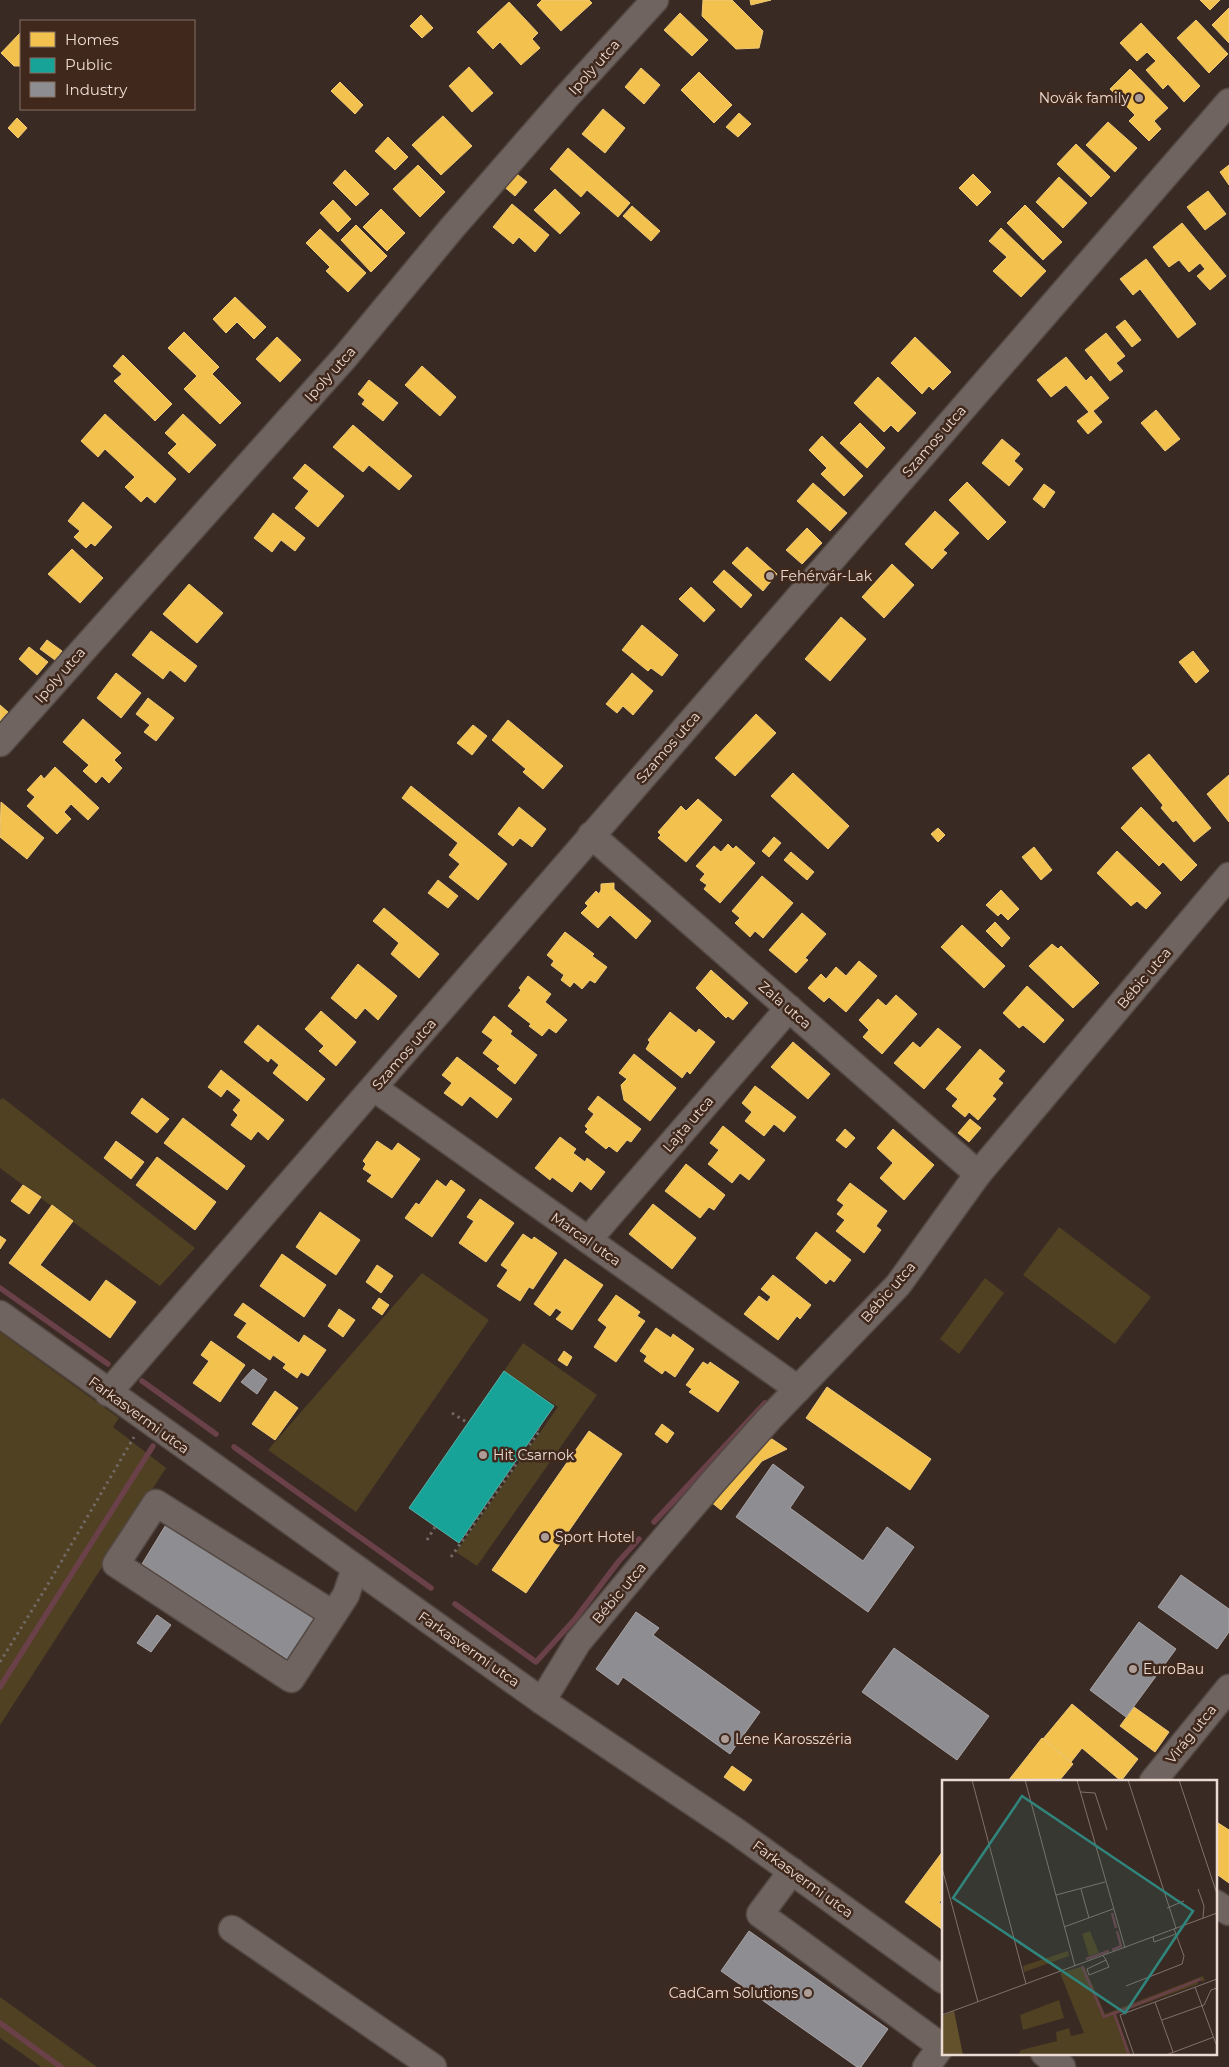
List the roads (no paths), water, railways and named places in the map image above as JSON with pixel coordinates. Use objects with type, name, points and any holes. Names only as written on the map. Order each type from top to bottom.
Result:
[{"type":"street","name":"Ipoly utca","points":[[0,743],[335,369],[452,228],[574,88],[655,0]]},
{"type":"street","name":"Szamos utca","points":[[108,1392],[1229,102]]},
{"type":"street","name":"Zala utca","points":[[591,835],[978,1174]]},
{"type":"street","name":"Bébic utca","points":[[542,1701],[566,1658],[596,1621],[712,1483],[798,1389],[898,1285],[978,1174],[1229,876]]},
{"type":"street","name":"Lajta utca","points":[[588,1240],[789,1008]]},
{"type":"street","name":"Marcal utca","points":[[374,1088],[798,1389]]},
{"type":"street","name":"Farkasvermi utca","points":[[0,1314],[542,1701],[792,1871],[942,1979]]},
{"type":"street","points":[[333,1614],[156,1504],[116,1564],[291,1679],[346,1595],[355,1568]]},
{"type":"street","name":"Virág utca","points":[[1153,1780],[1229,1688]]},
{"type":"street","points":[[792,1871],[760,1914],[942,2045],[926,2067]]},
{"type":"street","points":[[1216,1904],[1229,1912]]},
{"type":"street","points":[[232,1929],[433,2067]]},
{"type":"street","points":[[1045,2054],[1062,2067]]},
{"type":"waterway","points":[[0,1288],[108,1364]]},
{"type":"waterway","points":[[142,1381],[216,1434]]},
{"type":"waterway","points":[[654,1522],[765,1403]]},
{"type":"waterway","points":[[0,1687],[153,1446]]},
{"type":"waterway","points":[[234,1447],[431,1588]]},
{"type":"waterway","points":[[455,1604],[536,1662],[575,1619],[619,1561],[639,1539]]},
{"type":"waterway","points":[[0,2023],[61,2067]]},
{"type":"place","name":"Novák family","points":[[1139,98]]},
{"type":"place","name":"Fehérvár-Lak","points":[[770,576]]},
{"type":"place","name":"Hit Csarnok","points":[[483,1455]]},
{"type":"place","name":"Sport Hotel","points":[[545,1537]]},
{"type":"place","name":"EuroBau","points":[[1133,1669]]},
{"type":"place","name":"Lene Karosszéria","points":[[725,1739]]},
{"type":"place","name":"CadCam Solutions","points":[[808,1993]]}]
